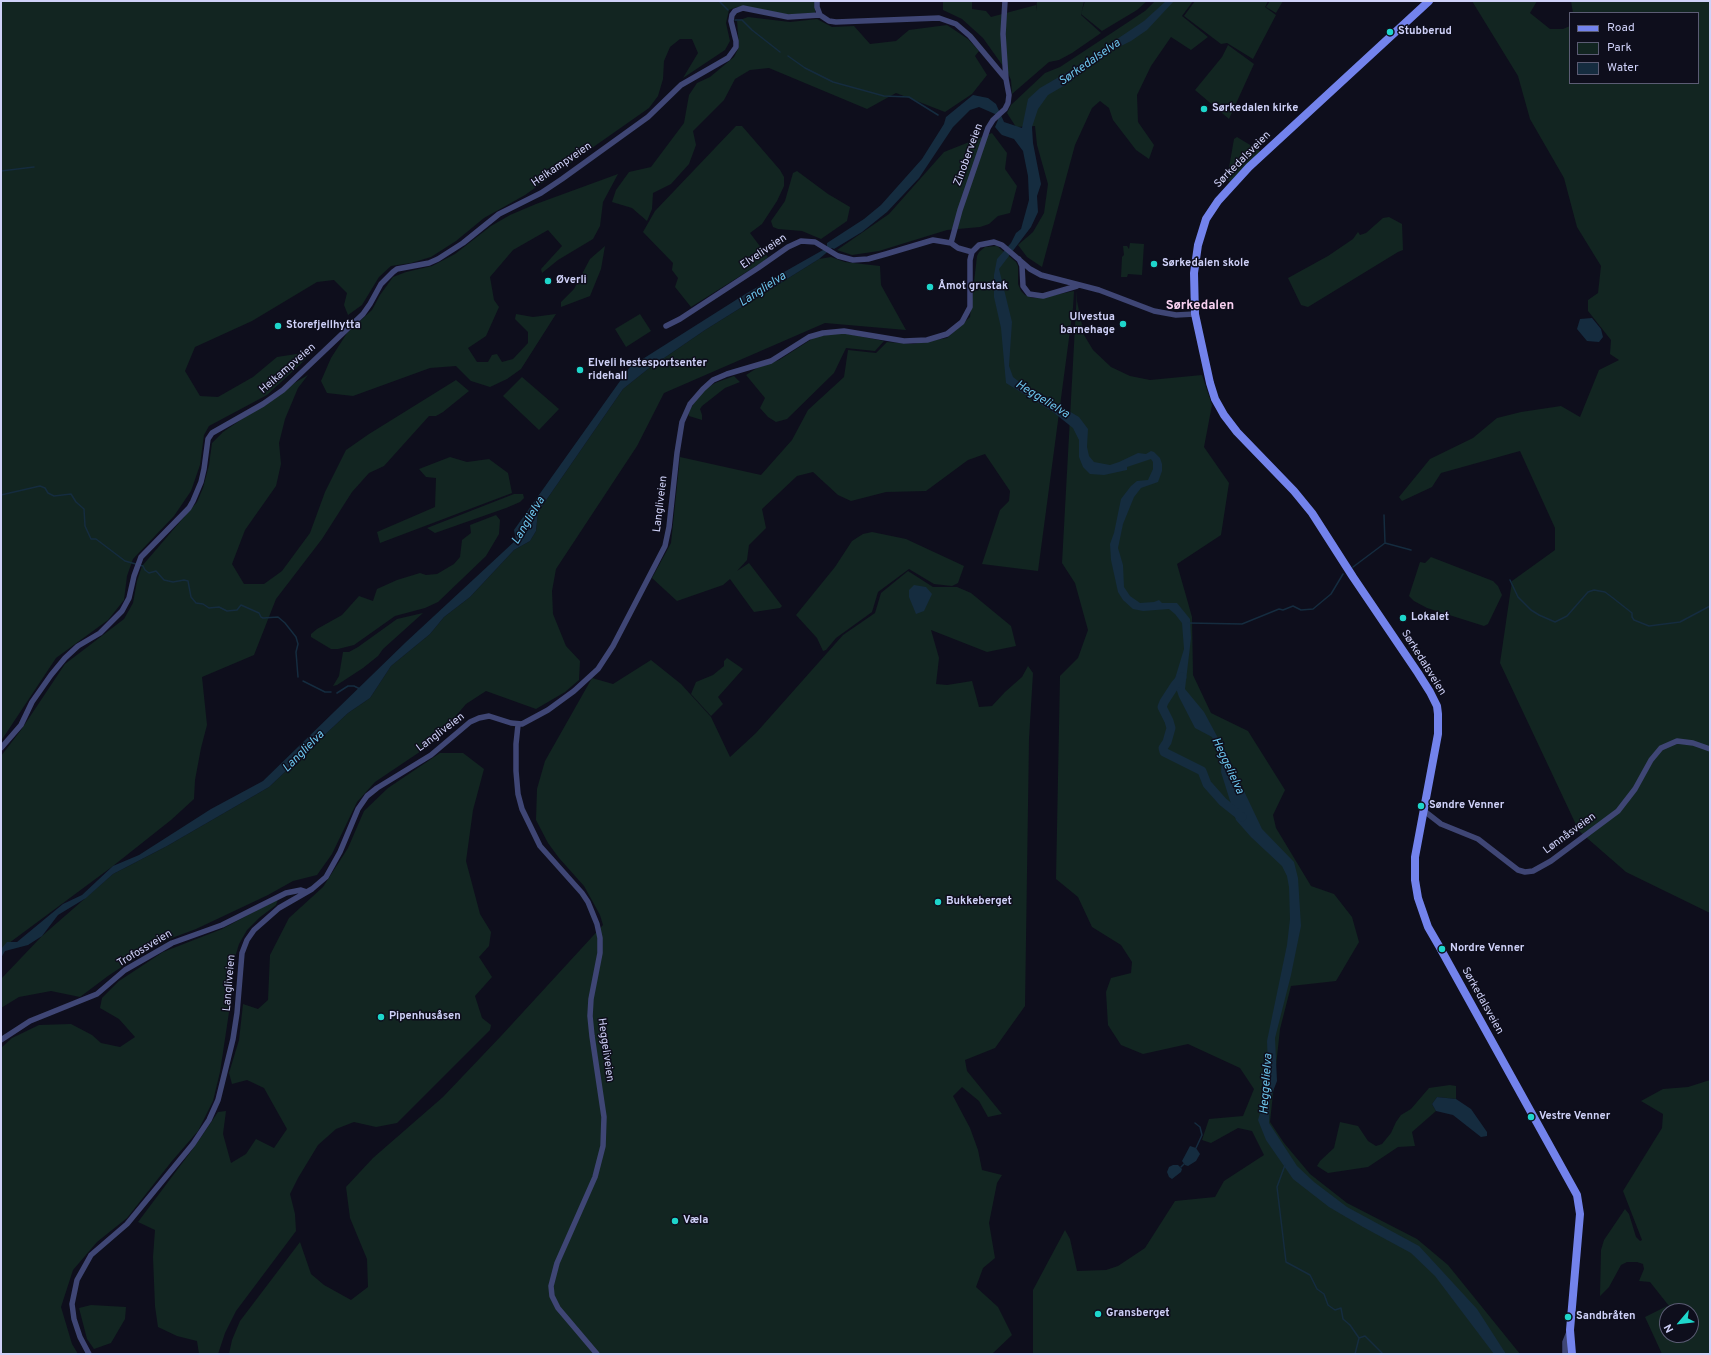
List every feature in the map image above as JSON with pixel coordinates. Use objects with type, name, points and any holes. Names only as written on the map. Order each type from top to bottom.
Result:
[{"type":"street","points":[[817,1],[820,15],[829,21],[840,23],[939,18],[956,24],[970,36],[1006,79]]},
{"type":"street","name":"Zinoberveien","points":[[951,243],[960,210],[990,124],[1006,106],[1009,99],[1003,34],[1005,1]]},
{"type":"street","name":"Sørkedalsveien","points":[[1429,1],[1249,167],[1218,201],[1206,219],[1198,245],[1194,273],[1195,314],[1210,383],[1215,399],[1224,415],[1237,432],[1307,506],[1434,699],[1438,714],[1438,734],[1416,846],[1415,868],[1418,898],[1426,921],[1449,965],[1577,1195],[1580,1214],[1570,1330],[1572,1354]]},
{"type":"street","name":"Heikampveien","points":[[1,748],[21,725],[32,702],[65,658],[78,646],[100,633],[122,611],[129,598],[135,571],[141,557],[189,508],[193,501],[201,482],[208,439],[212,433],[263,404],[283,390],[358,319],[370,304],[381,284],[397,269],[429,264],[438,259],[463,243],[499,214],[541,193],[562,179],[648,117],[681,86],[728,58],[736,47],[736,41],[730,21],[735,11],[743,8],[788,17],[820,15]]},
{"type":"street","name":"Elveliveien","points":[[666,326],[680,319],[758,268],[788,246],[806,241],[815,242],[844,258],[859,260],[886,254],[928,241],[939,240],[951,243]]},
{"type":"street","points":[[951,243],[958,248],[972,252],[979,245],[994,242],[1002,245],[1038,273],[1079,286],[1099,290],[1154,310],[1176,315],[1195,314]]},
{"type":"street","name":"Langliveien","points":[[89,1354],[76,1326],[72,1304],[74,1289],[91,1254],[127,1224],[193,1144],[209,1120],[218,1100],[232,1040],[237,1013],[240,960],[247,940],[254,930],[267,917],[289,901],[321,882],[330,872],[358,808],[367,796],[377,788],[431,754],[462,728],[480,718],[492,716],[518,725],[526,723],[548,710],[586,682],[598,669],[613,646],[665,546],[669,528],[680,430],[687,410],[698,393],[713,380],[727,374],[771,361],[809,337],[823,333],[844,331],[904,341],[927,340],[947,334],[962,322],[970,307],[970,260],[972,252]]},
{"type":"street","points":[[1019,258],[1022,266],[1023,286],[1025,291],[1031,295],[1043,296],[1079,286]]},
{"type":"street","name":"Heggeliveien","points":[[518,725],[516,771],[518,794],[522,809],[540,846],[582,893],[588,902],[600,935],[600,952],[591,999],[590,1016],[604,1117],[603,1146],[595,1177],[557,1263],[551,1286],[551,1292],[558,1308],[597,1354]]},
{"type":"street","name":"Lønnåsveien","points":[[1423,810],[1437,822],[1478,839],[1518,870],[1525,872],[1532,871],[1551,861],[1618,811],[1636,789],[1653,757],[1663,746],[1677,741],[1682,741],[1710,749]]},
{"type":"street","name":"Trofossveien","points":[[1,1040],[30,1021],[97,994],[125,970],[172,943],[222,926],[286,893],[301,890],[306,892]]},
{"type":"street","points":[[1565,1354],[1565,1342],[1570,1330]]},
{"type":"green space","points":[[1,1],[816,1],[815,13],[782,15],[737,7],[729,10],[726,23],[730,41],[725,50],[683,78],[698,53],[692,39],[680,39],[670,47],[664,61],[663,79],[658,96],[649,108],[525,195],[484,218],[456,241],[431,257],[411,263],[391,266],[379,277],[362,305],[348,315],[344,305],[347,293],[334,280],[317,282],[252,321],[195,347],[185,371],[200,396],[218,397],[253,377],[277,357],[309,352],[305,360],[267,395],[209,426],[204,435],[200,465],[191,491],[174,516],[133,559],[127,576],[124,600],[108,620],[56,658],[1,741]]},
{"type":"green space","points":[[943,1],[972,1],[972,9],[986,11],[991,17],[1036,5],[1036,11],[1037,1],[1084,1],[1081,15],[1101,33],[1072,53],[1059,60],[1049,62],[1012,94],[1011,80],[1008,73],[983,38],[962,19],[943,10]]},
{"type":"green space","points":[[1085,1],[1147,1],[1137,10],[1102,31],[1081,14]]},
{"type":"green space","points":[[1155,1],[1193,1],[1182,16],[1208,37],[1191,50],[1171,37],[1151,66],[1137,95],[1138,122],[1154,145],[1149,159],[1136,150],[1113,120],[1109,108],[1100,101],[1092,108],[1075,145],[1042,267],[1027,257],[1018,245],[1033,232],[1044,213],[1048,184],[1037,145],[1035,126],[1016,127],[1007,113],[1011,105],[1045,73],[1060,67],[1145,11]]},
{"type":"green space","points":[[1195,1],[1268,1],[1265,7],[1276,15],[1253,59],[1227,43],[1221,44],[1184,16]]},
{"type":"green space","points":[[1270,1],[1283,1],[1276,13],[1266,7]]},
{"type":"green space","points":[[1472,1],[1537,1],[1530,13],[1550,29],[1563,29],[1569,26],[1569,84],[1699,84],[1699,12],[1573,12],[1571,1],[1710,1],[1710,913],[1626,872],[1579,831],[1500,663],[1512,581],[1555,550],[1555,528],[1520,451],[1441,473],[1432,487],[1402,501],[1399,497],[1430,459],[1473,438],[1497,418],[1521,412],[1561,406],[1580,417],[1599,370],[1619,360],[1610,354],[1611,340],[1588,311],[1588,300],[1598,293],[1601,266],[1577,227],[1564,178],[1530,119],[1518,76]]},
{"type":"green space","points":[[748,17],[790,22],[817,19],[832,27],[854,26],[870,44],[896,41],[909,30],[947,25],[968,39],[979,51],[975,56],[987,75],[972,94],[945,112],[896,93],[867,109],[769,68],[750,70],[735,79],[724,100],[693,131],[696,145],[689,164],[671,184],[653,193],[652,209],[647,221],[632,208],[612,202],[616,190],[629,172],[651,167],[684,123],[689,95],[697,83],[710,77],[734,57],[739,47],[737,21]]},
{"type":"green space","points":[[1228,45],[1254,64],[1229,119],[1195,90],[1222,57]]},
{"type":"green space","points":[[736,126],[742,126],[780,170],[784,177],[784,186],[777,201],[762,224],[750,233],[768,257],[691,307],[675,287],[678,278],[672,270],[673,263],[643,232],[655,211]]},
{"type":"green space","points":[[992,133],[1007,153],[1005,169],[1017,186],[1010,213],[998,216],[989,224],[980,227],[947,230],[879,251],[852,255],[837,250],[889,214],[944,152]]},
{"type":"green space","points":[[1237,137],[1260,151],[1259,154],[1230,182],[1227,179],[1234,139]]},
{"type":"green space","points":[[797,171],[828,194],[850,207],[847,221],[821,239],[802,231],[778,229],[773,227],[771,221],[785,201],[793,173]]},
{"type":"green space","points":[[618,174],[603,202],[600,226],[593,239],[558,260],[542,273],[541,269],[562,246],[548,230],[513,250],[490,277],[494,300],[499,307],[486,336],[468,348],[477,362],[488,362],[492,355],[497,354],[502,362],[513,359],[528,343],[528,332],[515,319],[516,314],[533,317],[556,314],[521,369],[507,379],[490,387],[471,381],[456,366],[430,368],[353,396],[327,393],[321,381],[331,358],[347,333],[372,310],[380,295],[393,277],[406,272],[432,266],[455,254],[491,226],[510,215]]},
{"type":"green space","points":[[1389,217],[1402,224],[1403,250],[1308,307],[1301,305],[1288,278],[1328,256],[1353,239],[1358,232],[1360,235],[1366,233],[1383,218]]},
{"type":"green space","points":[[1130,243],[1144,244],[1142,275],[1128,274],[1127,277],[1121,277],[1122,257],[1124,255],[1123,246],[1127,246],[1129,249]]},
{"type":"green space","points":[[605,246],[601,269],[590,296],[561,307],[561,302],[574,289],[590,259]]},
{"type":"green space","points":[[997,246],[1016,262],[1018,266],[1018,284],[1021,291],[1025,295],[1033,298],[1040,298],[1074,291],[1038,571],[982,564],[1000,510],[1009,501],[1010,491],[985,454],[968,460],[926,491],[886,492],[851,501],[838,495],[813,472],[797,476],[762,509],[766,528],[749,545],[747,560],[737,571],[749,563],[782,606],[780,608],[754,612],[730,579],[723,585],[677,601],[652,578],[671,543],[680,457],[761,475],[792,440],[808,410],[844,377],[848,350],[876,353],[887,342],[913,344],[947,338],[970,317],[977,256],[985,247]]},
{"type":"green space","points":[[831,257],[845,262],[880,266],[881,285],[906,330],[825,323],[664,393],[637,446],[556,569],[552,591],[553,614],[566,646],[580,661],[579,680],[565,692],[536,709],[486,691],[466,704],[433,743],[375,782],[357,802],[332,854],[317,875],[293,881],[268,895],[196,929],[156,944],[108,976],[80,997],[51,991],[19,997],[1,1008],[1,979],[42,936],[113,874],[167,846],[269,787],[348,713],[370,698],[391,666],[430,634],[444,617],[470,597],[514,550],[530,541],[536,531],[538,512],[623,389],[648,369],[705,330],[819,259]]},
{"type":"green space","points":[[1077,290],[1077,301],[1084,335],[1093,350],[1111,367],[1130,376],[1150,380],[1202,375],[1212,405],[1204,447],[1229,483],[1221,535],[1177,564],[1192,617],[1193,675],[1211,713],[1248,731],[1285,790],[1273,815],[1276,828],[1311,886],[1334,894],[1352,917],[1359,942],[1336,981],[1291,986],[1280,1029],[1270,1122],[1284,1143],[1310,1174],[1347,1203],[1417,1239],[1448,1265],[1520,1354],[1033,1354],[1033,1290],[1065,1230],[1070,1239],[1077,1271],[1106,1270],[1118,1266],[1145,1248],[1175,1201],[1215,1197],[1224,1181],[1264,1155],[1252,1131],[1238,1128],[1211,1143],[1202,1140],[1209,1119],[1243,1116],[1254,1089],[1240,1068],[1188,1044],[1143,1054],[1121,1045],[1108,1025],[1106,992],[1111,978],[1131,973],[1132,962],[1121,945],[1092,927],[1078,897],[1056,879],[1060,676],[1078,658],[1088,630],[1075,583],[1062,563]]},
{"type":"green space","points":[[640,314],[651,331],[626,347],[615,329]]},
{"type":"green space","points":[[830,334],[848,334],[884,341],[875,351],[846,348],[834,373],[787,419],[776,422],[768,417],[760,408],[765,398],[746,375],[757,368],[779,360],[815,337]]},
{"type":"green space","points":[[308,375],[298,388],[285,419],[279,443],[281,464],[276,486],[245,530],[232,564],[244,584],[264,584],[282,571],[310,533],[325,492],[346,450],[456,380],[469,391],[443,412],[436,416],[429,416],[384,466],[369,473],[352,492],[322,539],[276,599],[254,655],[202,677],[207,725],[195,780],[194,799],[171,820],[113,866],[1,949],[1,756],[21,730],[65,664],[124,619],[133,603],[137,581],[142,566],[197,502],[203,488],[209,465],[212,443],[223,432]]},
{"type":"green space","points":[[734,376],[740,382],[725,388],[702,406],[700,409],[702,420],[689,416],[688,413],[703,391],[715,383]]},
{"type":"green space","points":[[522,377],[559,409],[539,430],[503,396]]},
{"type":"green space","points":[[450,457],[467,462],[489,459],[508,473],[512,493],[380,543],[377,532],[435,507],[436,478],[426,477],[419,469]]},
{"type":"green space","points":[[514,494],[523,494],[524,498],[520,502],[506,508],[435,533],[427,528]]},
{"type":"green space","points":[[496,515],[500,520],[499,534],[486,556],[438,602],[425,608],[395,616],[354,645],[331,649],[311,637],[311,634],[317,629],[342,615],[359,596],[373,601],[377,589],[397,580],[420,573],[426,575],[437,574],[454,564],[460,557],[462,540],[471,533],[470,525]]},
{"type":"green space","points":[[872,532],[906,539],[964,566],[958,583],[952,586],[934,584],[909,569],[878,592],[872,612],[836,638],[826,650],[823,651],[817,638],[796,615],[835,567],[852,541],[863,534]]},
{"type":"green space","points":[[1431,557],[1493,581],[1498,586],[1502,595],[1488,624],[1484,626],[1427,608],[1414,601],[1409,596],[1420,562],[1425,563]]},
{"type":"green space","points":[[908,571],[933,587],[957,587],[971,593],[1011,626],[1016,646],[987,652],[931,630],[939,658],[936,684],[947,685],[972,681],[979,707],[992,706],[1022,677],[1028,666],[1033,673],[1029,739],[1025,1006],[995,1048],[965,1060],[967,1071],[1002,1114],[988,1117],[979,1101],[962,1087],[953,1096],[970,1128],[978,1150],[982,1170],[1002,1175],[997,1183],[989,1223],[995,1258],[983,1268],[976,1287],[998,1307],[1012,1335],[992,1354],[229,1354],[232,1340],[240,1321],[300,1242],[311,1274],[324,1285],[351,1300],[368,1287],[367,1259],[350,1218],[346,1187],[373,1158],[443,1097],[603,925],[600,915],[584,886],[548,843],[536,820],[537,789],[545,761],[592,678],[613,684],[651,660],[681,684],[711,717],[730,757],[756,733],[843,635],[875,613],[881,593]]},
{"type":"green space","points":[[423,613],[383,649],[378,656],[363,668],[337,685],[333,686],[339,676],[343,652],[349,652],[358,647],[397,619]]},
{"type":"green space","points":[[727,658],[743,669],[718,697],[723,704],[711,716],[691,694],[696,682],[713,675],[724,666],[724,661]]},
{"type":"green space","points":[[440,753],[463,753],[484,769],[473,810],[466,861],[480,914],[491,932],[489,946],[479,957],[492,977],[475,996],[482,1018],[491,1025],[490,1030],[397,1123],[376,1127],[354,1122],[336,1129],[318,1145],[290,1194],[295,1214],[296,1231],[236,1311],[225,1333],[218,1354],[199,1354],[197,1341],[177,1336],[158,1327],[155,1306],[153,1257],[155,1230],[138,1222],[195,1146],[218,1112],[226,1111],[223,1134],[231,1163],[246,1154],[256,1139],[274,1148],[287,1129],[264,1088],[247,1080],[232,1084],[229,1073],[239,1040],[243,1004],[258,1009],[268,1000],[270,955],[289,918],[323,887],[348,848],[364,811],[388,788]]},
{"type":"green space","points":[[278,899],[276,905],[259,918],[247,930],[239,944],[233,964],[231,999],[220,1072],[213,1101],[198,1131],[127,1218],[97,1242],[73,1270],[61,1307],[72,1344],[78,1354],[1,1354],[1,1048],[12,1038],[39,1025],[71,1024],[92,1035],[101,1043],[120,1047],[135,1037],[119,1019],[100,1008],[102,998],[119,981],[163,952],[222,929]]},
{"type":"green space","points":[[1710,1080],[1710,1354],[1662,1354],[1645,1317],[1659,1310],[1659,1343],[1699,1343],[1699,1303],[1667,1303],[1650,1282],[1639,1281],[1644,1269],[1643,1264],[1637,1262],[1627,1262],[1621,1265],[1609,1287],[1600,1296],[1601,1250],[1604,1240],[1625,1209],[1629,1214],[1636,1237],[1640,1241],[1642,1240],[1623,1191],[1662,1128],[1663,1114],[1641,1101],[1663,1089],[1688,1087]]},
{"type":"green space","points":[[1450,1085],[1456,1086],[1456,1099],[1437,1097],[1432,1104],[1436,1111],[1412,1132],[1415,1146],[1398,1147],[1368,1167],[1328,1173],[1317,1166],[1320,1161],[1334,1148],[1340,1122],[1358,1126],[1368,1141],[1376,1146],[1382,1144],[1391,1133],[1401,1115],[1411,1109],[1429,1088]]},
{"type":"green space","points":[[91,1305],[126,1307],[125,1319],[111,1343],[94,1349],[87,1339],[79,1308]]},
{"type":"water","points":[[1166,1],[1174,1],[1147,30],[1131,41],[1107,53],[1067,84],[1048,95],[1038,109],[1032,127],[1033,143],[1041,184],[1037,196],[1038,212],[1031,227],[999,269],[1012,322],[1009,366],[1013,377],[1035,394],[1050,400],[1079,417],[1088,429],[1087,447],[1089,456],[1094,462],[1110,465],[1138,453],[1146,454],[1151,451],[1160,458],[1162,471],[1158,482],[1141,488],[1134,497],[1123,524],[1118,548],[1123,565],[1124,587],[1130,596],[1140,603],[1159,600],[1162,603],[1177,603],[1190,619],[1191,638],[1185,689],[1204,712],[1225,751],[1262,829],[1294,862],[1298,878],[1301,926],[1291,975],[1275,1038],[1277,1081],[1270,1099],[1269,1123],[1297,1166],[1314,1182],[1347,1207],[1419,1246],[1477,1309],[1506,1354],[1494,1354],[1435,1276],[1411,1253],[1329,1207],[1293,1179],[1266,1140],[1258,1120],[1264,1100],[1268,1065],[1267,1041],[1287,945],[1290,919],[1289,887],[1287,876],[1282,866],[1251,837],[1236,820],[1221,772],[1222,759],[1212,737],[1195,728],[1179,697],[1174,682],[1184,649],[1182,623],[1169,609],[1143,611],[1133,609],[1123,600],[1118,592],[1111,560],[1110,544],[1114,533],[1121,499],[1137,481],[1148,480],[1153,469],[1153,462],[1151,459],[1127,467],[1127,470],[1104,475],[1090,474],[1083,467],[1079,457],[1079,440],[1073,428],[1053,412],[1006,383],[1001,328],[994,297],[994,275],[997,259],[1011,243],[1016,233],[1021,229],[1029,200],[1028,176],[1023,151],[1014,139],[1002,135],[995,127],[998,120],[995,114],[979,107],[970,110],[953,127],[919,178],[887,212],[862,232],[834,249],[832,248],[819,259],[705,330],[648,369],[623,389],[538,512],[536,531],[530,541],[514,550],[470,597],[444,617],[430,634],[391,666],[370,698],[348,713],[269,787],[167,846],[113,874],[86,898],[58,915],[42,936],[28,945],[5,951],[1,958],[1,949],[7,942],[17,942],[63,904],[82,895],[113,866],[139,855],[211,809],[263,781],[406,642],[516,540],[514,530],[630,367],[747,293],[823,250],[827,246],[827,243],[864,219],[881,205],[922,159],[944,124],[946,117],[973,95],[988,98],[996,104],[1004,122],[1022,128],[1028,99],[1040,88],[1071,70],[1144,21]]},
{"type":"water","points":[[1592,318],[1601,329],[1603,337],[1599,342],[1587,341],[1577,329],[1580,319]]},
{"type":"water","points":[[914,585],[926,587],[932,594],[924,611],[916,614],[909,597],[909,590]]},
{"type":"water","points":[[1437,1097],[1456,1099],[1471,1109],[1487,1132],[1487,1136],[1481,1137],[1453,1115],[1436,1111],[1432,1104]]},
{"type":"water","points":[[1190,1146],[1196,1148],[1200,1154],[1196,1161],[1188,1166],[1182,1161]]},
{"type":"water","points":[[1178,1165],[1182,1169],[1181,1172],[1172,1179],[1169,1177],[1167,1172],[1169,1167]]},
{"type":"waterway","points":[[719,1],[728,10]]},
{"type":"waterway","points":[[735,20],[742,20],[752,30],[780,52]]},
{"type":"waterway","points":[[788,56],[805,68],[833,82],[884,96],[909,97],[938,115]]},
{"type":"waterway","points":[[1,171],[34,167]]},
{"type":"waterway","points":[[1,495],[40,486],[45,488],[48,493],[54,496],[71,494],[76,502],[84,509],[85,526],[91,539],[96,539],[125,561],[143,566],[149,573],[156,571],[164,580],[173,582],[184,580],[188,581],[191,597],[196,603],[203,604],[209,608],[219,607],[227,611],[237,610],[241,605],[259,613],[263,618],[278,617],[296,637],[298,644],[296,652],[298,677]]},
{"type":"waterway","points":[[1353,567],[1385,543],[1384,515]]},
{"type":"waterway","points":[[1385,543],[1411,550]]},
{"type":"waterway","points":[[1188,623],[1242,624],[1279,609],[1283,610],[1293,606],[1301,610],[1313,609],[1331,594],[1343,574]]},
{"type":"waterway","points":[[1510,580],[1518,597],[1531,610],[1555,622],[1567,616],[1588,592],[1594,590],[1605,592],[1632,613],[1634,620],[1649,626],[1680,622],[1710,606]]},
{"type":"waterway","name":"Heggelielva","points":[[1182,677],[1175,685],[1162,707],[1171,728],[1167,742],[1163,748],[1164,752],[1202,771],[1207,784],[1223,802],[1242,817]]},
{"type":"waterway","points":[[303,681],[325,692],[331,692]]},
{"type":"waterway","points":[[337,693],[348,686],[354,686],[360,689]]},
{"type":"waterway","points":[[1195,1123],[1200,1127],[1202,1135],[1196,1148]]},
{"type":"waterway","points":[[1181,1167],[1184,1164]]},
{"type":"waterway","points":[[1285,1165],[1277,1187],[1286,1262],[1310,1275],[1317,1289],[1324,1294],[1328,1305],[1335,1310],[1341,1308],[1343,1319],[1350,1325],[1359,1338],[1355,1354]]},
{"type":"waterway","points":[[1359,1338],[1365,1336],[1383,1354]]},
{"type":"place","name":"Stubberud","points":[[1390,32]]},
{"type":"place","name":"Sørkedalen kirke","points":[[1204,109]]},
{"type":"place","name":"Sørkedalen skole","points":[[1154,264]]},
{"type":"place","name":"Øverli","points":[[548,281]]},
{"type":"place","name":"Åmot grustak","points":[[930,287]]},
{"type":"place","name":"Ulvestua barnehage","points":[[1123,324]]},
{"type":"place","name":"Storefjellhytta","points":[[278,326]]},
{"type":"place","name":"Elveli hestesportsenter ridehall","points":[[580,370]]},
{"type":"place","name":"Lokalet","points":[[1403,618]]},
{"type":"place","name":"Søndre Venner","points":[[1421,806]]},
{"type":"place","name":"Bukkeberget","points":[[938,902]]},
{"type":"place","name":"Nordre Venner","points":[[1442,949]]},
{"type":"place","name":"Pipenhusåsen","points":[[381,1017]]},
{"type":"place","name":"Vestre Venner","points":[[1531,1117]]},
{"type":"place","name":"Væla","points":[[675,1221]]},
{"type":"place","name":"Gransberget","points":[[1098,1314]]},
{"type":"place","name":"Sandbråten","points":[[1568,1317]]},
{"type":"district","name":"Sørkedalen","points":[[1200,306]]},
{"type":"water label","name":"Sørkedalselva","points":[[1090,63]]},
{"type":"water label","name":"Langlielva","points":[[763,290]]},
{"type":"water label","name":"Langlielva","points":[[529,521]]},
{"type":"water label","name":"Langlielva","points":[[304,752]]}]
